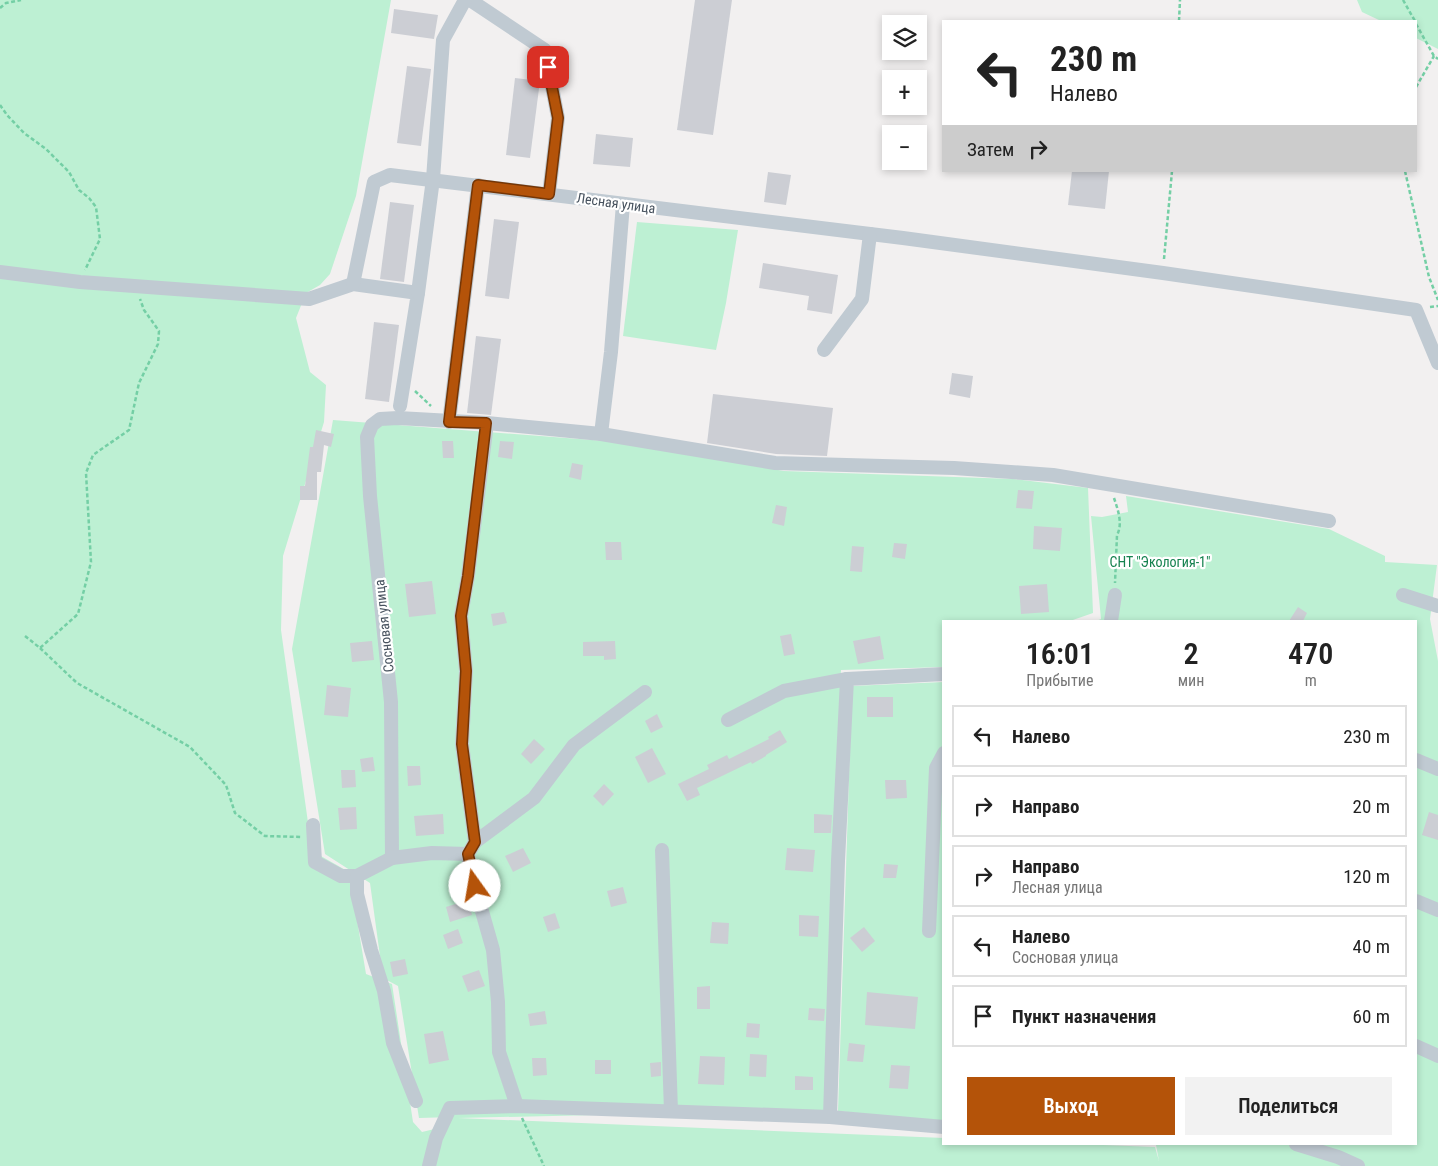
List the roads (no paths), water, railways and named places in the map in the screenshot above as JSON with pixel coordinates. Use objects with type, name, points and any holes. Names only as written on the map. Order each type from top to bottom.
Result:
[{"type":"street","points":[[465,0],[443,40],[433,179],[418,293],[399,412],[449,422],[486,423],[601,434],[775,463],[974,470],[1054,475],[1329,521]]},
{"type":"street","points":[[470,0],[545,50],[558,118],[549,194]]},
{"type":"street","name":"Лесная улица","points":[[353,284],[374,182],[390,175],[623,204],[753,226],[903,238],[1416,310],[1438,363]]},
{"type":"street","points":[[449,422],[478,185]]},
{"type":"street","points":[[601,434],[611,352],[623,204]]},
{"type":"street","points":[[824,350],[862,298],[870,234]]},
{"type":"street","points":[[0,272],[80,282],[309,299],[353,284],[418,293]]},
{"type":"street","name":"Сосновая улица","points":[[392,858],[392,702],[370,496],[367,437],[372,425],[380,419],[399,412]]},
{"type":"street","points":[[486,423],[468,576],[461,616],[466,671],[462,744],[472,848],[470,870],[493,950],[498,1002],[499,1052],[516,1106]]},
{"type":"street","points":[[1111,620],[1115,594]]},
{"type":"street","points":[[1403,594],[1438,606]]},
{"type":"street","points":[[728,720],[784,691],[847,679],[942,674]]},
{"type":"street","points":[[830,1117],[838,861],[847,679]]},
{"type":"street","points":[[313,831],[316,862],[341,876],[357,876],[392,858],[472,848],[534,798],[574,745],[645,692]]},
{"type":"street","points":[[929,931],[936,768],[942,757]]},
{"type":"street","points":[[1417,760],[1438,769]]},
{"type":"street","points":[[662,850],[671,1111]]},
{"type":"street","points":[[357,876],[357,894],[371,950],[384,991],[393,1043],[416,1101]]},
{"type":"street","points":[[1417,901],[1438,910]]},
{"type":"street","points":[[1417,1046],[1438,1056]]},
{"type":"street","points":[[429,1166],[436,1138],[450,1108],[516,1106],[830,1117],[942,1127]]},
{"type":"street","points":[[1299,1145],[1349,1164]]},
{"type":"park label","name":"СНТ \"Экология-1\"","points":[[1160,562]]}]
